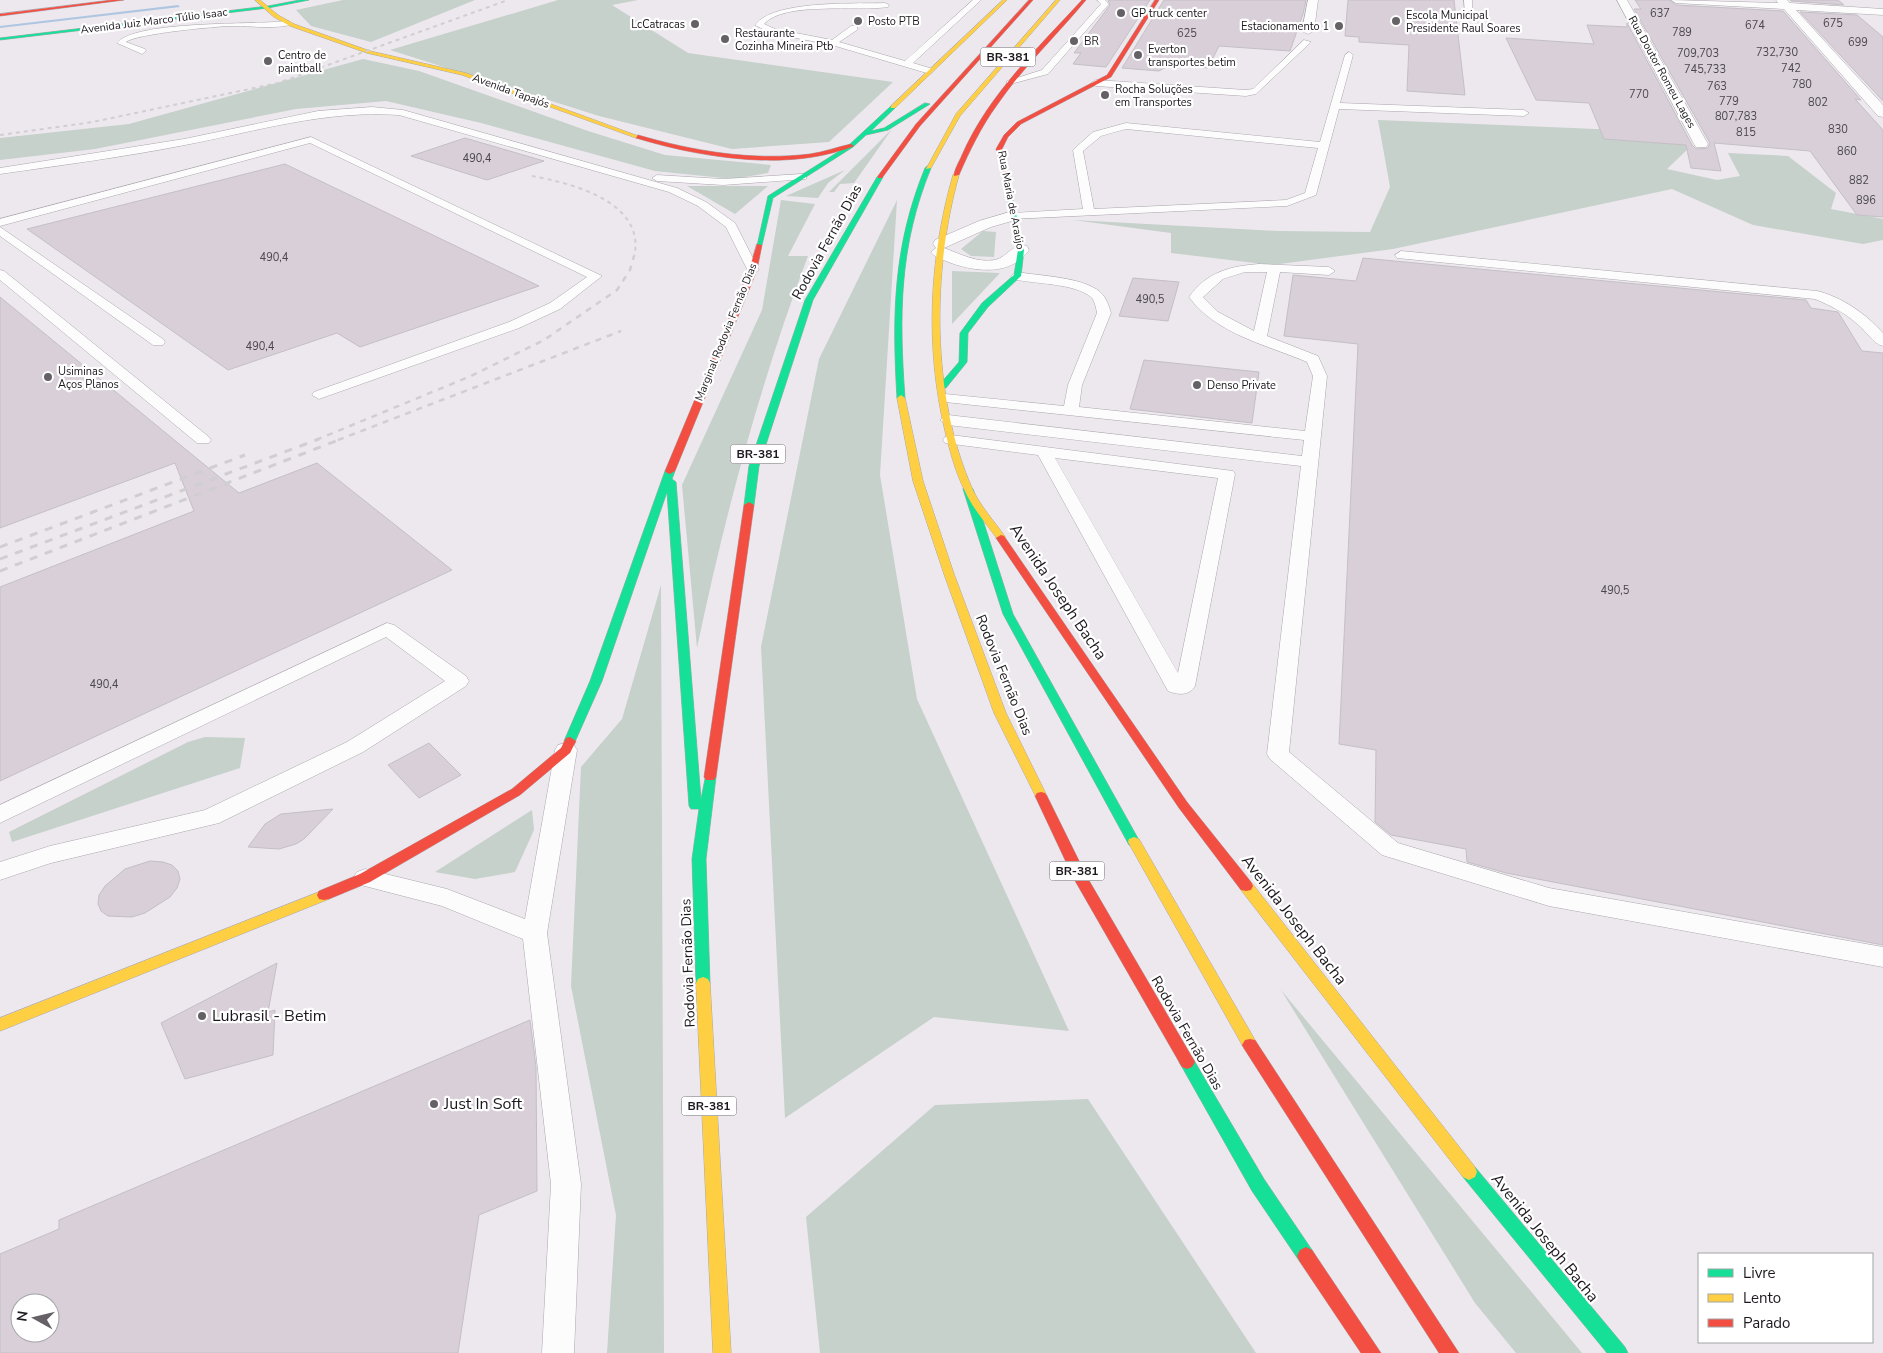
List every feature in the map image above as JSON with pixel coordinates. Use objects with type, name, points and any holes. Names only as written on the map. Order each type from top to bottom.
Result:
[{"type":"main road","name":"Avenida Juiz Marco Túlio Isaac","points":[[0,15],[122,0]]},
{"type":"main road","points":[[133,24],[194,11],[227,0]]},
{"type":"main road","name":"Avenida Tapajós","points":[[257,0],[268,7],[276,16],[288,23],[369,52],[464,74],[644,139],[695,150],[773,158],[808,156],[851,146]]},
{"type":"main road","name":"Avenida Juiz Marco Túlio Isaac","points":[[0,40],[268,7],[307,0]]},
{"type":"main road","name":"Marginal Rodovia Fernão Dias","points":[[566,750],[596,681],[670,471],[753,270],[770,197],[813,172],[851,146],[1005,0]]},
{"type":"main road","name":"Rodovia Fernão Dias","points":[[722,1353],[706,1053],[700,859],[754,466],[809,300],[878,180],[918,125],[1031,0]]},
{"type":"main road","name":"Rodovia Fernão Dias","points":[[1058,0],[958,115],[938,148],[923,179],[913,212],[898,279],[896,339],[901,401],[916,471],[949,574],[1000,713],[1081,879],[1258,1185],[1372,1353]]},
{"type":"main road","name":"BR-381","points":[[1084,0],[984,115],[952,180],[940,248],[936,331],[951,440],[1008,614],[1104,790],[1248,1041],[1450,1353]]},
{"type":"main road","name":"Rua Maria de Araújo","points":[[1017,276],[1021,250],[1012,216],[999,149],[1006,136],[1019,123],[1109,76],[1157,0]]},
{"type":"main road","name":"BR-381","points":[[863,134],[886,129],[944,95]]},
{"type":"main road","name":"Avenida Tapajós","points":[[773,158],[813,172]]},
{"type":"main road","points":[[944,392],[962,362],[964,333],[985,305],[1017,276]]},
{"type":"main road","name":"BR-381","points":[[670,471],[700,859]]},
{"type":"main road","name":"Avenida Joseph Bacha","points":[[968,489],[1183,805],[1466,1168],[1619,1353]]},
{"type":"main road","points":[[0,1025],[365,878],[516,792],[566,750]]},
{"type":"street","points":[[1308,37],[1313,0]]},
{"type":"street","name":"Rua Doutor Romeu Lages","points":[[1622,0],[1701,144]]},
{"type":"street","points":[[1676,0],[1783,3],[1883,12]]},
{"type":"street","points":[[1783,3],[1880,107]]},
{"type":"street","points":[[940,248],[985,224],[1012,216]]},
{"type":"street","points":[[940,248],[963,262],[987,265],[1005,262],[1021,250]]},
{"type":"lane","points":[[908,63],[977,0]]},
{"type":"lane","points":[[1010,83],[1045,72],[1105,4],[1101,0]]},
{"type":"lane","points":[[1468,0],[1470,11]]},
{"type":"lane","points":[[888,2],[788,9],[775,13],[759,25],[772,31],[833,43],[908,63],[930,71]]},
{"type":"lane","points":[[872,15],[888,2]]},
{"type":"lane","points":[[142,51],[121,43],[126,38],[150,33],[232,24],[265,26],[288,23]]},
{"type":"lane","points":[[833,43],[854,28]]},
{"type":"lane","points":[[1096,83],[1246,93],[1256,91],[1308,37]]},
{"type":"lane","points":[[1012,216],[1288,203],[1310,195],[1349,55]]},
{"type":"lane","points":[[1336,106],[1524,113]]},
{"type":"lane","points":[[0,171],[185,142],[313,112],[377,109],[426,119],[673,190],[702,204],[731,225],[753,270]]},
{"type":"lane","points":[[1089,212],[1078,150],[1097,134],[1126,126],[1324,146]]},
{"type":"lane","points":[[0,223],[311,140],[596,276],[555,306],[514,325],[319,395]]},
{"type":"lane","points":[[623,175],[723,182],[802,177]]},
{"type":"lane","points":[[0,231],[158,342]]},
{"type":"lane","points":[[1400,255],[1818,295],[1839,304],[1875,331],[1883,342]]},
{"type":"lane","points":[[1329,271],[1255,269],[1224,273],[1205,285],[1196,296],[1213,316],[1233,327],[1260,336],[1313,359],[1320,376],[1278,754],[1390,849],[1549,897],[1883,957]]},
{"type":"lane","points":[[1260,336],[1274,269]]},
{"type":"lane","points":[[0,274],[203,440]]},
{"type":"lane","points":[[1017,276],[1079,288],[1095,294],[1101,302],[1104,313],[1075,385],[1071,410]]},
{"type":"lane","points":[[944,392],[1071,410],[1312,436]]},
{"type":"lane","points":[[948,420],[1309,462]]},
{"type":"lane","points":[[951,440],[1227,474],[1185,686],[1180,688],[1175,686],[1044,452]]},
{"type":"lane","points":[[0,815],[387,629],[459,681],[354,747],[211,817],[50,855],[0,871]]},
{"type":"lane","points":[[558,1353],[566,1184],[535,933],[566,750]]},
{"type":"lane","points":[[365,878],[447,898],[535,933]]},
{"type":"shaded area","points":[[343,0],[475,0],[371,42],[311,26],[296,10]]},
{"type":"shaded area","points":[[558,0],[638,0],[612,5],[688,53],[893,82],[829,142],[732,149],[599,116],[390,50]]},
{"type":"shaded area","points":[[363,59],[419,71],[588,131],[665,155],[771,165],[768,173],[733,179],[655,171],[481,123],[386,101],[296,109],[95,149],[0,160],[0,138],[129,124]]},
{"type":"shaded area","points":[[1662,119],[1692,145],[1667,169],[1717,180],[1740,176],[1728,153],[1788,156],[1836,193],[1831,209],[1883,219],[1883,240],[1863,244],[1753,225],[1672,189],[1393,249],[1272,265],[1171,253],[1171,233],[1073,220],[1278,231],[1370,232],[1390,187],[1378,120],[1645,131]]},
{"type":"shaded area","points":[[892,129],[854,183],[840,184],[834,192],[829,192]]},
{"type":"shaded area","points":[[845,170],[828,183],[818,198],[786,196]]},
{"type":"shaded area","points":[[687,186],[768,186],[735,214]]},
{"type":"shaded area","points":[[781,200],[815,204],[788,256],[808,256],[774,352],[745,450],[719,548],[697,648],[682,485],[762,310]]},
{"type":"shaded area","points":[[897,200],[880,475],[917,699],[1069,1031],[934,1017],[785,1118],[761,647],[819,359]]},
{"type":"shaded area","points":[[983,231],[996,232],[994,257],[971,256],[961,249]]},
{"type":"shaded area","points":[[952,271],[1000,273],[952,324]]},
{"type":"shaded area","points":[[661,585],[664,1353],[607,1353],[616,1215],[571,986],[581,767],[622,719]]},
{"type":"shaded area","points":[[205,737],[245,738],[240,768],[12,842],[9,832],[188,742]]},
{"type":"shaded area","points":[[532,810],[534,830],[515,872],[475,879],[435,872]]},
{"type":"shaded area","points":[[1281,990],[1582,1353],[1516,1353],[1475,1303]]},
{"type":"shaded area","points":[[1088,1099],[1256,1353],[820,1353],[806,1217],[935,1105]]},
{"type":"building","points":[[1108,0],[1150,0],[1106,67],[1073,64],[1081,53],[1074,53],[1110,5]]},
{"type":"building","points":[[1164,0],[1306,0],[1290,51],[1219,46],[1208,68],[1170,65],[1159,71],[1122,68]]},
{"type":"building","name":"Escola Municipal Presidente Raul Soares","points":[[1348,0],[1454,0],[1465,95],[1407,91],[1409,45],[1359,42],[1359,37],[1345,36]]},
{"type":"building","points":[[1635,0],[1669,0],[1676,5],[1783,11],[1861,100],[1855,99],[1883,130],[1883,217],[1857,215],[1810,151],[1714,143],[1721,171],[1691,168],[1686,145],[1604,139],[1589,103],[1536,100],[1506,38],[1594,44],[1587,25],[1627,27],[1627,23],[1692,145],[1696,149],[1708,148],[1710,143],[1634,9],[1641,9]]},
{"type":"building","points":[[1838,0],[1844,5],[1791,1]]},
{"type":"building","points":[[1800,12],[1857,15],[1883,37],[1883,101]]},
{"type":"building","points":[[465,138],[544,161],[487,180],[411,156]]},
{"type":"building","points":[[285,164],[539,286],[360,347],[337,333],[228,370],[27,229]]},
{"type":"building","points":[[1363,258],[1806,300],[1811,308],[1838,312],[1862,351],[1883,353],[1883,945],[1506,873],[1467,862],[1466,849],[1391,835],[1375,822],[1376,750],[1339,744],[1358,344],[1284,336],[1293,275],[1356,281]]},
{"type":"building","points":[[1133,278],[1179,282],[1168,321],[1119,316]]},
{"type":"building","points":[[0,297],[239,493],[317,463],[452,570],[0,781],[0,587],[194,511],[175,463],[0,528]]},
{"type":"building","name":"Denso Private","points":[[1144,360],[1259,372],[1252,423],[1130,409]]},
{"type":"building","points":[[429,743],[461,775],[419,798],[388,765]]},
{"type":"building","points":[[333,809],[304,839],[296,844],[279,849],[248,847],[265,824],[281,814]]},
{"type":"building","points":[[150,861],[172,865],[178,871],[180,879],[177,888],[170,897],[145,913],[132,917],[108,916],[101,911],[98,904],[99,895],[105,886],[125,869]]},
{"type":"building","name":"Lubrasil - Betim","points":[[277,963],[268,1012],[275,1010],[273,1055],[185,1079],[161,1023]]},
{"type":"building","name":"Just In Soft","points":[[530,1020],[536,1067],[537,1191],[479,1215],[458,1353],[0,1353],[0,1254],[59,1229],[59,1220]]},
{"type":"waterway","points":[[0,27],[178,6]]},
{"type":"railway","points":[[0,135],[93,122],[278,83],[508,0]]},
{"type":"railway","points":[[532,176],[585,190],[602,198],[618,209],[629,222],[635,238],[634,257]]},
{"type":"railway","points":[[316,440],[471,376],[544,340],[617,290],[630,270],[634,256]]},
{"type":"railway","points":[[338,440],[621,331]]},
{"type":"railway","points":[[0,559],[319,439]]},
{"type":"railway","points":[[0,571],[341,439]]},
{"type":"railway","points":[[0,547],[245,455]]},
{"type":"traffic: fast","points":[[0,39],[268,7],[307,0]]},
{"type":"traffic: fast","points":[[863,134],[886,129],[927,104]]},
{"type":"traffic: fast","points":[[759,245],[770,197],[851,146],[893,107]]},
{"type":"traffic: fast","points":[[901,398],[898,310],[903,252],[917,195],[928,168]]},
{"type":"traffic: fast","points":[[749,505],[754,466],[809,300],[880,177]]},
{"type":"traffic: fast","points":[[943,386],[963,362],[964,333],[985,305],[1017,276],[1021,250],[1006,182]]},
{"type":"traffic: fast","points":[[570,741],[596,681],[670,471]]},
{"type":"traffic: fast","points":[[671,482],[695,806]]},
{"type":"traffic: fast","points":[[968,489],[1008,614],[1134,842]]},
{"type":"traffic: fast","points":[[703,983],[699,859],[710,777]]},
{"type":"traffic: fast","points":[[1187,1062],[1258,1185],[1306,1256]]},
{"type":"traffic: fast","points":[[1469,1172],[1619,1353]]},
{"type":"traffic: slow","points":[[257,0],[276,16],[292,25],[369,52],[464,74],[638,137]]},
{"type":"traffic: slow","points":[[893,107],[1005,0]]},
{"type":"traffic: slow","points":[[928,168],[958,115],[1058,0]]},
{"type":"traffic: slow","points":[[956,175],[946,209],[936,289],[936,332],[940,374],[946,415],[955,453],[967,487],[978,507],[1001,538]]},
{"type":"traffic: slow","points":[[901,398],[918,481],[949,574],[1000,713],[1041,796]]},
{"type":"traffic: slow","points":[[1134,842],[1250,1045]]},
{"type":"traffic: slow","points":[[1246,886],[1469,1172]]},
{"type":"traffic: slow","points":[[0,1025],[324,895]]},
{"type":"traffic: slow","points":[[703,983],[722,1353]]},
{"type":"traffic: jam","points":[[0,15],[122,0]]},
{"type":"traffic: jam","points":[[880,177],[918,125],[1031,0]]},
{"type":"traffic: jam","points":[[956,175],[967,150],[995,103],[1029,61],[1084,0]]},
{"type":"traffic: jam","points":[[1006,182],[999,149],[1006,136],[1019,123],[1109,76],[1157,0]]},
{"type":"traffic: jam","points":[[638,137],[656,143],[698,151],[766,157],[812,155],[851,146]]},
{"type":"traffic: jam","points":[[670,471],[753,270],[759,245]]},
{"type":"traffic: jam","points":[[710,777],[749,505]]},
{"type":"traffic: jam","points":[[1001,538],[1183,805],[1246,886]]},
{"type":"traffic: jam","points":[[324,895],[365,878],[516,792],[566,750],[570,741]]},
{"type":"traffic: jam","points":[[1041,796],[1081,879],[1187,1062]]},
{"type":"traffic: jam","points":[[1250,1045],[1450,1353]]},
{"type":"traffic: jam","points":[[1306,1256],[1372,1353]]},
{"type":"place","name":"GP truck center","points":[[1121,13]]},
{"type":"place","name":"Posto PTB","points":[[858,21]]},
{"type":"place","name":"Escola Municipal Presidente Raul Soares","points":[[1396,21]]},
{"type":"place","name":"LcCatracas","points":[[695,24]]},
{"type":"place","name":"Estacionamento 1","points":[[1339,26]]},
{"type":"place","name":"Restaurante Cozinha Mineira Ptb","points":[[725,39]]},
{"type":"place","name":"BR","points":[[1074,41]]},
{"type":"place","name":"Everton transportes betim","points":[[1138,55]]},
{"type":"place","name":"Centro de paintball","points":[[268,61]]},
{"type":"place","name":"Rocha Soluções em Transportes","points":[[1105,95]]},
{"type":"place","name":"Usiminas Aços Planos","points":[[48,377]]},
{"type":"place","name":"Denso Private","points":[[1197,385]]},
{"type":"place","name":"Lubrasil - Betim","points":[[202,1016]]},
{"type":"place","name":"Just In Soft","points":[[434,1104]]}]
